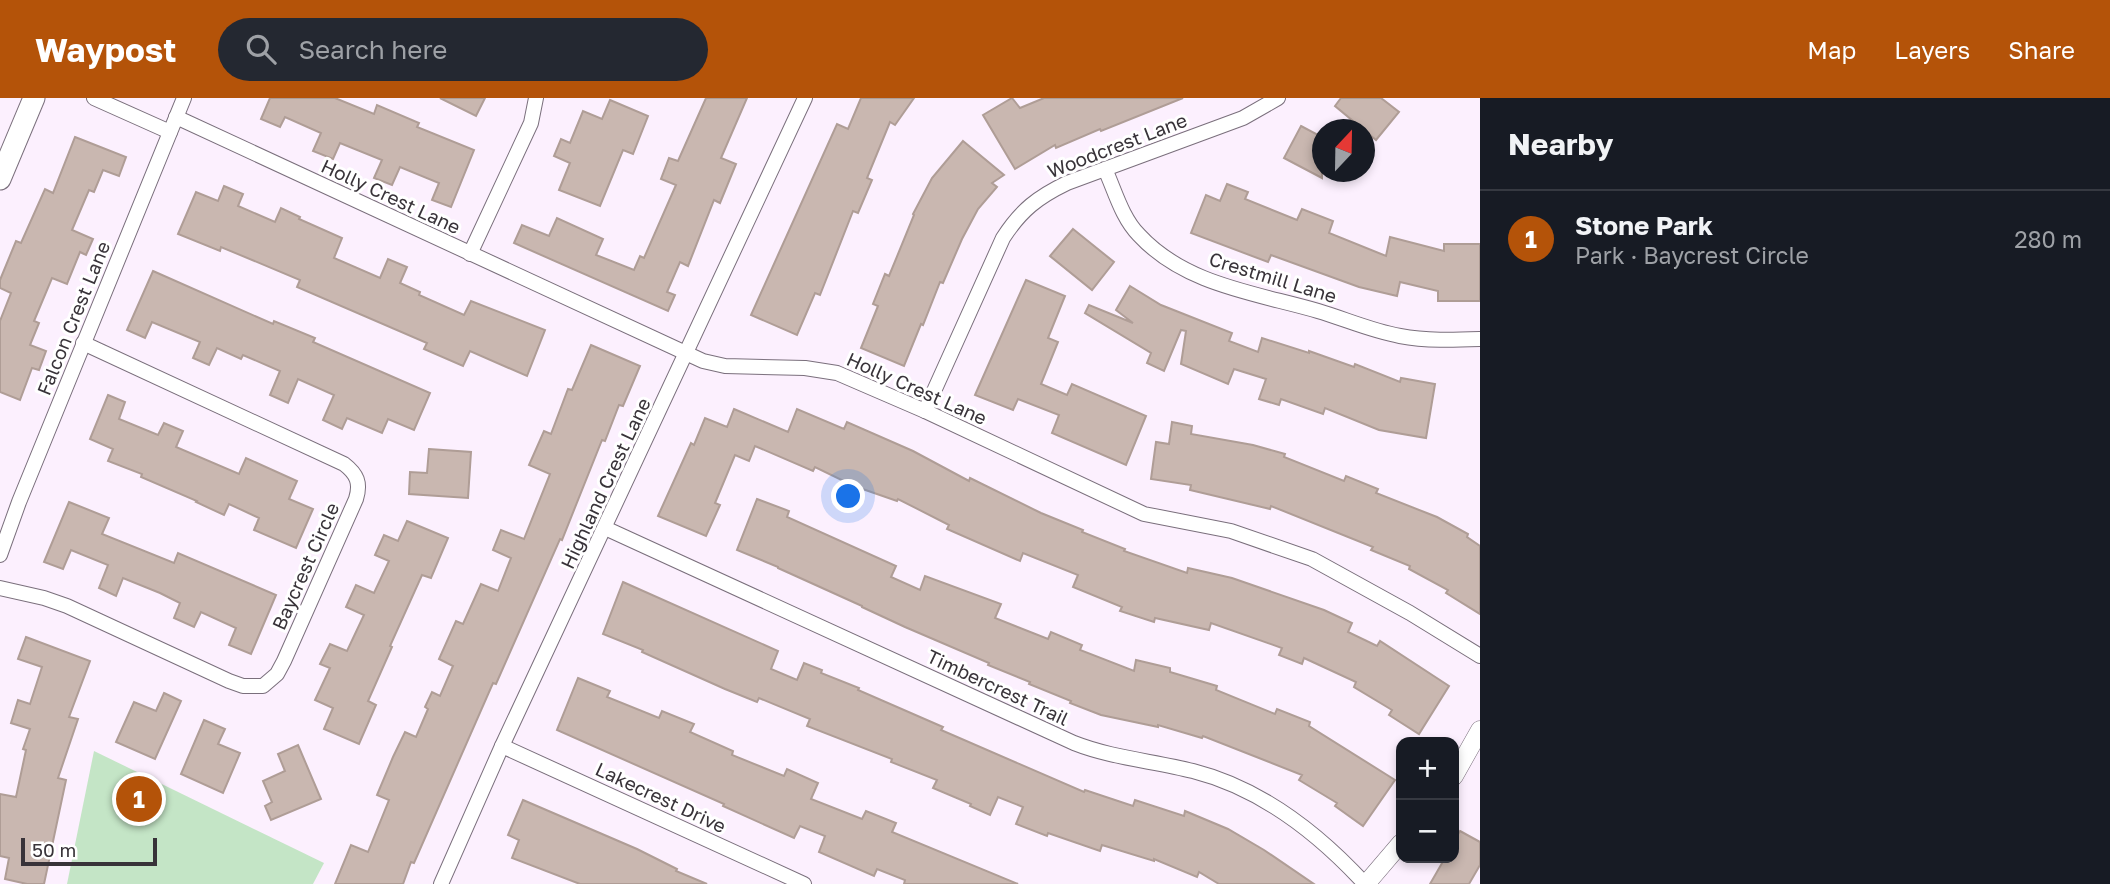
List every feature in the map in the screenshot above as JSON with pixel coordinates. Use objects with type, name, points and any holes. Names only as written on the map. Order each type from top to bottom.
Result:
[{"type":"main road","points":[[0,178],[34,98]]},
{"type":"street","points":[[94,98],[170,132]]},
{"type":"street","name":"Falcon Crest Lane","points":[[0,555],[8,529],[183,98]]},
{"type":"street","points":[[470,254],[531,123],[536,98]]},
{"type":"street","name":"Highland Crest Lane","points":[[441,884],[502,746],[805,98]]},
{"type":"street","name":"Woodcrest Lane","points":[[925,411],[991,260],[1016,218],[1045,194],[1243,118],[1278,98]]},
{"type":"street","name":"Holly Crest Lane","points":[[176,117],[703,361],[725,366],[824,369],[925,411],[1144,514],[1231,531],[1312,559],[1410,613],[1480,656]]},
{"type":"street","name":"Crestmill Lane","points":[[1105,169],[1127,220],[1138,235],[1170,261],[1212,282],[1398,336],[1422,339],[1480,339]]},
{"type":"street","name":"Baycrest Circle","points":[[0,588],[67,606],[229,681],[243,686],[263,686],[277,674],[284,662],[356,499],[358,480],[353,471],[344,464],[83,343]]},
{"type":"street","name":"Timbercrest Trail","points":[[605,528],[1074,743],[1104,753],[1195,771],[1232,784],[1267,802],[1303,827],[1365,884]]},
{"type":"street","points":[[1459,767],[1480,730]]},
{"type":"street","name":"Lakecrest Drive","points":[[502,746],[804,884]]},
{"type":"street","points":[[1365,884],[1396,848]]},
{"type":"green space","points":[[94,751],[324,863],[313,884],[67,884]]},
{"type":"building","points":[[270,98],[335,98],[374,114],[377,105],[419,123],[417,127],[474,150],[451,207],[432,200],[439,183],[400,167],[392,185],[374,178],[382,160],[340,143],[333,159],[313,151],[321,133],[285,117],[280,127],[261,119]]},
{"type":"building","points":[[440,98],[485,98],[476,116]]},
{"type":"building","points":[[706,98],[747,98],[721,158],[736,164],[720,203],[714,200],[688,266],[680,262],[667,292],[675,295],[668,311],[514,243],[522,225],[549,236],[557,218],[603,239],[596,255],[634,270],[640,256],[644,258],[676,185],[661,179],[669,158],[678,161]]},
{"type":"building","points":[[861,98],[914,98],[895,125],[890,122],[867,178],[872,180],[858,213],[853,211],[820,295],[815,293],[797,335],[751,315],[837,124],[848,129]]},
{"type":"building","points":[[1012,98],[1020,108],[1044,98],[1183,98],[1056,148],[1055,145],[1015,169],[983,115]]},
{"type":"building","points":[[1341,98],[1381,98],[1399,112],[1376,140],[1375,119],[1351,119],[1335,106]]},
{"type":"building","points":[[610,100],[648,116],[633,154],[623,150],[600,206],[559,190],[570,163],[554,156],[561,139],[570,143],[583,111],[602,119]]},
{"type":"building","points":[[1301,126],[1312,132],[1312,173],[1284,158]]},
{"type":"building","points":[[75,137],[126,157],[119,176],[103,170],[94,192],[89,190],[72,230],[93,239],[86,255],[80,252],[67,284],[52,278],[34,321],[39,323],[30,345],[46,351],[39,370],[32,368],[20,400],[0,392],[0,321],[11,293],[0,288],[0,280],[16,241],[21,243],[45,189],[53,193]]},
{"type":"building","points":[[963,141],[1004,175],[992,183],[997,187],[978,209],[962,239],[943,283],[940,282],[904,366],[861,348],[878,306],[873,304],[885,274],[889,276],[913,214],[932,178]]},
{"type":"building","points":[[1227,184],[1248,192],[1245,199],[1297,220],[1302,209],[1333,221],[1329,233],[1386,256],[1390,237],[1444,251],[1444,244],[1480,244],[1480,301],[1438,301],[1438,291],[1400,282],[1397,296],[1359,287],[1271,255],[1268,262],[1191,233],[1206,195],[1220,201]]},
{"type":"building","points":[[224,186],[243,194],[238,206],[275,222],[281,208],[342,238],[334,258],[380,278],[388,259],[407,267],[400,283],[420,292],[419,295],[464,315],[471,301],[545,330],[527,376],[470,351],[463,366],[424,349],[427,343],[297,287],[300,280],[221,247],[220,251],[178,234],[196,192],[218,201]]},
{"type":"building","points":[[1073,229],[1114,262],[1092,290],[1050,256]]},
{"type":"building","points":[[153,271],[273,324],[274,321],[315,338],[313,342],[430,393],[414,430],[388,419],[382,433],[347,418],[342,429],[323,420],[334,395],[298,379],[288,403],[270,395],[280,371],[243,355],[241,359],[217,348],[209,365],[193,358],[200,342],[152,322],[145,338],[127,330]]},
{"type":"building","points":[[1026,280],[1065,296],[1048,338],[1058,342],[1041,384],[1067,395],[1072,384],[1146,416],[1126,465],[1052,433],[1059,415],[1018,399],[1013,410],[975,395]]},
{"type":"building","points":[[1130,286],[1161,305],[1232,333],[1229,341],[1258,352],[1262,338],[1354,367],[1355,364],[1400,382],[1401,378],[1435,384],[1426,438],[1379,430],[1325,408],[1323,414],[1281,399],[1279,405],[1259,399],[1266,379],[1234,369],[1228,384],[1181,364],[1186,331],[1181,330],[1164,371],[1147,363],[1151,353],[1085,313],[1089,305],[1133,323],[1116,310]]},
{"type":"building","points":[[591,345],[640,366],[623,406],[619,405],[605,441],[602,440],[562,540],[560,539],[496,684],[493,683],[414,863],[411,862],[403,884],[335,884],[351,845],[368,852],[389,800],[377,795],[393,757],[405,732],[416,737],[432,692],[440,696],[453,666],[439,659],[456,621],[463,624],[481,584],[498,591],[511,558],[493,550],[501,530],[524,539],[550,474],[529,465],[544,431],[551,434],[568,389],[572,390]]},
{"type":"building","points":[[108,395],[125,402],[119,419],[158,435],[164,423],[183,431],[176,447],[239,474],[246,458],[297,481],[289,499],[313,509],[296,548],[254,530],[259,518],[229,504],[224,515],[141,477],[142,474],[108,461],[113,449],[90,439]]},
{"type":"building","points":[[734,409],[788,432],[797,409],[844,429],[847,422],[913,451],[969,481],[970,478],[1041,513],[1083,530],[1082,532],[1125,549],[1124,551],[1187,573],[1188,568],[1232,578],[1324,610],[1352,623],[1348,632],[1377,646],[1380,641],[1449,686],[1419,734],[1389,715],[1392,710],[1354,687],[1356,682],[1304,658],[1302,664],[1279,655],[1282,648],[1211,623],[1209,630],[1155,618],[1154,622],[1120,611],[1122,607],[1073,587],[1078,575],[1023,553],[1020,561],[947,529],[949,525],[898,499],[897,501],[854,486],[815,467],[813,471],[755,446],[749,461],[735,455],[715,503],[720,505],[706,536],[658,516],[705,418],[727,427]]},
{"type":"building","points":[[1172,422],[1192,426],[1191,434],[1253,445],[1285,454],[1284,457],[1344,481],[1346,476],[1378,489],[1376,493],[1437,517],[1468,534],[1467,537],[1480,546],[1480,614],[1446,593],[1448,590],[1409,569],[1410,566],[1371,550],[1373,547],[1271,506],[1270,509],[1190,490],[1191,485],[1151,479],[1156,442],[1169,444]]},
{"type":"building","points":[[429,449],[471,452],[468,498],[409,494],[410,472],[427,473]]},
{"type":"building","points":[[757,499],[789,511],[787,517],[896,566],[891,577],[920,590],[925,576],[1001,604],[995,618],[1048,639],[1051,632],[1082,645],[1080,650],[1134,671],[1136,660],[1170,668],[1170,672],[1217,686],[1216,690],[1275,714],[1277,709],[1310,722],[1309,726],[1395,780],[1363,826],[1335,806],[1337,803],[1299,780],[1302,775],[1203,736],[1202,738],[1158,725],[1101,715],[1070,703],[1071,701],[988,665],[989,663],[737,550]]},
{"type":"building","points":[[69,502],[109,518],[102,534],[174,563],[178,553],[276,595],[251,654],[229,645],[236,628],[201,612],[194,627],[174,618],[180,603],[160,593],[123,578],[116,596],[99,588],[108,565],[71,550],[63,569],[44,562]]},
{"type":"building","points":[[407,521],[448,538],[431,578],[422,575],[390,646],[392,647],[368,701],[376,705],[359,744],[324,729],[333,708],[315,700],[330,668],[320,664],[330,644],[347,651],[364,615],[346,607],[356,585],[374,593],[389,561],[375,555],[384,535],[398,541]]},
{"type":"building","points":[[623,582],[778,651],[771,669],[797,680],[804,663],[943,727],[941,730],[1084,792],[1085,790],[1133,806],[1135,800],[1184,816],[1185,811],[1228,829],[1314,884],[1219,884],[1199,872],[1197,877],[1154,859],[1102,845],[1100,851],[1016,824],[1023,807],[998,797],[990,815],[933,788],[937,780],[891,762],[892,759],[807,726],[810,719],[759,698],[757,702],[725,689],[603,634]]},
{"type":"building","points":[[26,637],[90,661],[69,717],[78,719],[58,778],[66,780],[44,884],[27,884],[5,879],[9,858],[0,856],[0,794],[16,797],[26,750],[23,749],[30,729],[11,723],[18,700],[30,704],[42,667],[18,659]]},
{"type":"building","points":[[578,678],[610,691],[607,697],[659,718],[662,711],[694,724],[690,732],[733,751],[732,755],[784,776],[787,769],[818,783],[811,799],[862,819],[866,811],[896,823],[892,832],[1018,884],[904,884],[905,880],[877,869],[874,876],[819,852],[825,836],[800,826],[794,838],[557,730]]},
{"type":"building","points":[[164,693],[181,701],[155,759],[116,742],[134,702],[156,711]]},
{"type":"building","points":[[204,720],[225,729],[218,744],[240,753],[223,793],[181,774]]},
{"type":"building","points":[[298,745],[321,799],[271,820],[265,806],[272,802],[263,781],[285,771],[278,754]]},
{"type":"building","points":[[523,800],[637,849],[677,869],[676,871],[707,884],[580,884],[512,858],[519,840],[508,835]]},
{"type":"building","points":[[1459,833],[1480,842],[1480,865],[1469,884],[1430,884],[1442,863],[1459,863]]},
{"type":"place","name":"Stone Park","points":[[139,799]]}]
